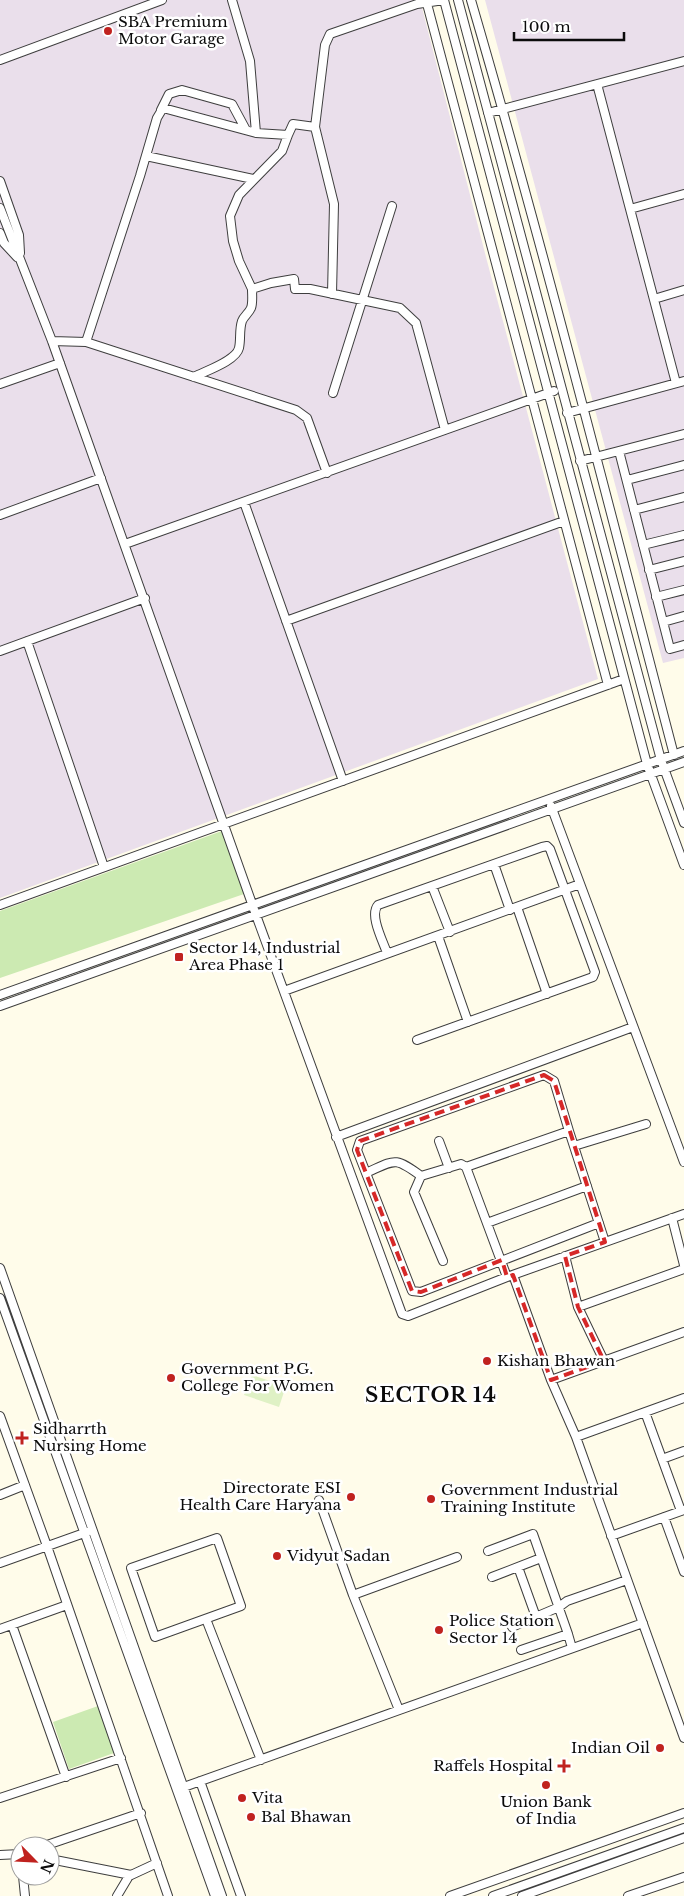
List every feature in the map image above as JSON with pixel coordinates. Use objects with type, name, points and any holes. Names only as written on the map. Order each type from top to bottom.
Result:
[{"type":"street","points":[[0,60],[162,0]]},
{"type":"street","points":[[232,0],[250,61],[256,133]]},
{"type":"street","points":[[332,294],[334,204],[315,127],[325,45],[328,37],[334,32],[407,7],[444,0],[550,393],[647,764],[684,865]]},
{"type":"street","points":[[458,0],[661,760],[684,824]]},
{"type":"street","points":[[471,0],[503,109],[584,408],[674,755]]},
{"type":"street","points":[[427,2],[608,685]]},
{"type":"street","points":[[488,113],[684,61]]},
{"type":"street","points":[[567,413],[680,382],[654,299],[597,84]]},
{"type":"street","points":[[86,342],[157,118],[169,94],[182,90],[232,104],[246,130]]},
{"type":"street","points":[[161,110],[163,108],[178,111],[256,133],[288,135]]},
{"type":"street","points":[[194,377],[232,358],[238,352],[242,321],[252,305],[252,289],[239,261],[233,241],[230,216],[239,194],[282,151],[293,124],[315,127]]},
{"type":"street","points":[[146,156],[254,179]]},
{"type":"street","points":[[0,181],[19,235],[20,261]]},
{"type":"street","points":[[630,209],[684,194]]},
{"type":"street","points":[[333,393],[392,206]]},
{"type":"street","points":[[0,208],[60,363],[256,915],[402,1314],[408,1316],[510,1276],[684,1214]]},
{"type":"street","points":[[0,233],[4,243],[20,261]]},
{"type":"street","points":[[252,289],[294,279],[295,289],[310,289],[400,308],[416,323],[445,430]]},
{"type":"street","points":[[654,299],[684,290]]},
{"type":"street","points":[[52,341],[86,342],[296,410],[308,418],[327,472]]},
{"type":"street","points":[[0,384],[60,363]]},
{"type":"street","points":[[125,544],[561,389]]},
{"type":"street","points":[[580,461],[684,434]]},
{"type":"street","points":[[619,451],[670,649],[684,645]]},
{"type":"street","points":[[626,480],[684,465]]},
{"type":"street","points":[[0,515],[101,478]]},
{"type":"street","points":[[634,510],[684,497]]},
{"type":"street","points":[[244,502],[343,781]]},
{"type":"street","points":[[286,622],[564,521]]},
{"type":"street","points":[[643,545],[684,535]]},
{"type":"street","points":[[649,570],[684,561]]},
{"type":"street","points":[[656,597],[684,590]]},
{"type":"street","points":[[0,651],[145,598]]},
{"type":"street","points":[[663,622],[684,616]]},
{"type":"street","points":[[27,641],[104,868]]},
{"type":"street","points":[[0,905],[624,679]]},
{"type":"street","points":[[0,996],[684,751]]},
{"type":"street","points":[[0,1006],[684,762]]},
{"type":"street","points":[[549,800],[684,1162]]},
{"type":"street","points":[[387,952],[374,915],[375,908],[378,905],[547,846],[550,850],[595,972],[594,977],[417,1040]]},
{"type":"street","points":[[494,864],[514,908],[547,994]]},
{"type":"street","points":[[284,991],[387,952],[450,932],[580,884]]},
{"type":"street","points":[[432,886],[450,932]]},
{"type":"street","points":[[438,936],[468,1022]]},
{"type":"street","points":[[336,1137],[633,1027]]},
{"type":"street","points":[[599,1223],[421,1292],[412,1291],[357,1150],[360,1141],[544,1075],[554,1081],[569,1131],[587,1186],[599,1223],[605,1242]]},
{"type":"street","points":[[574,1146],[646,1124]]},
{"type":"street","points":[[466,1167],[569,1131]]},
{"type":"street","points":[[439,1141],[449,1168]]},
{"type":"street","points":[[366,1173],[393,1161],[398,1161],[420,1176],[461,1164],[466,1167],[500,1260],[510,1276],[551,1380],[576,1437],[627,1580],[681,1720],[684,1738]]},
{"type":"street","points":[[420,1176],[414,1192],[442,1261]]},
{"type":"street","points":[[487,1223],[587,1186]]},
{"type":"street","points":[[578,1307],[684,1267],[672,1218]]},
{"type":"street","points":[[566,1256],[578,1307],[604,1361]]},
{"type":"street","points":[[0,1268],[93,1530],[215,1896]]},
{"type":"street","points":[[0,1298],[84,1533],[222,1896]]},
{"type":"street","points":[[551,1380],[684,1332]]},
{"type":"street","points":[[576,1437],[684,1398]]},
{"type":"street","points":[[611,1536],[682,1510],[645,1412]]},
{"type":"street","points":[[0,1416],[141,1813],[168,1896]]},
{"type":"street","points":[[662,1459],[684,1451]]},
{"type":"street","points":[[0,1494],[25,1485]]},
{"type":"street","points":[[320,1500],[354,1595],[399,1710]]},
{"type":"street","points":[[664,1517],[684,1572]]},
{"type":"street","points":[[0,1563],[93,1530]]},
{"type":"street","points":[[488,1551],[533,1534],[572,1648]]},
{"type":"street","points":[[218,1538],[241,1606],[206,1619],[155,1637],[131,1568],[218,1538]]},
{"type":"street","points":[[354,1595],[457,1557]]},
{"type":"street","points":[[492,1577],[541,1558]]},
{"type":"street","points":[[518,1566],[536,1617]]},
{"type":"street","points":[[512,1627],[559,1608],[566,1601],[627,1580]]},
{"type":"street","points":[[0,1629],[67,1605]]},
{"type":"street","points":[[206,1619],[260,1760]]},
{"type":"street","points":[[180,1788],[643,1623]]},
{"type":"street","points":[[12,1625],[66,1777]]},
{"type":"street","points":[[521,1650],[568,1634]]},
{"type":"street","points":[[0,1798],[121,1758]]},
{"type":"street","points":[[200,1781],[241,1896]]},
{"type":"street","points":[[60,1841],[141,1813]]},
{"type":"street","points":[[450,1896],[684,1813]]},
{"type":"street","points":[[493,1896],[684,1828]]},
{"type":"street","points":[[522,1896],[684,1838]]},
{"type":"street","points":[[60,1861],[132,1875]]},
{"type":"street","points":[[117,1896],[129,1876],[157,1863]]},
{"type":"street","points":[[628,1896],[684,1877]]},
{"type":"street","points":[[651,1888],[654,1896]]},
{"type":"highlighted area","points":[[544,1075],[554,1081],[605,1242],[565,1256],[578,1307],[604,1361],[551,1380],[513,1275],[507,1277],[502,1260],[421,1292],[412,1291],[357,1150],[360,1141]]},
{"type":"shaded area","points":[[0,0],[420,0],[598,679],[0,898]]},
{"type":"shaded area","points":[[485,0],[684,0],[684,658],[663,663]]},
{"type":"green space","points":[[222,831],[244,894],[0,978],[0,911]]},
{"type":"green space","points":[[252,1375],[286,1386],[279,1407],[244,1395]]},
{"type":"green space","points":[[98,1706],[114,1753],[69,1769],[53,1722]]},
{"type":"place","name":"SBA Premium Motor Garage","points":[[108,31]]},
{"type":"place","name":"Sector 14, Industrial Area Phase 1","points":[[179,957]]},
{"type":"place","name":"Kishan Bhawan","points":[[487,1361]]},
{"type":"place","name":"Government P.G. College For Women","points":[[171,1378]]},
{"type":"place","name":"Sidharrth Nursing Home","points":[[22,1438]]},
{"type":"place","name":"Directorate ESI Health Care Haryana","points":[[351,1497]]},
{"type":"place","name":"Government Industrial Training Institute","points":[[431,1499]]},
{"type":"place","name":"Vidyut Sadan","points":[[277,1556]]},
{"type":"place","name":"Police Station Sector 14","points":[[439,1630]]},
{"type":"place","name":"Indian Oil","points":[[660,1748]]},
{"type":"place","name":"Raffels Hospital","points":[[564,1766]]},
{"type":"place","name":"Union Bank of India","points":[[546,1785]]},
{"type":"place","name":"Vita","points":[[242,1798]]},
{"type":"place","name":"Bal Bhawan","points":[[251,1817]]},
{"type":"district","name":"SECTOR 14","points":[[431,1395]]}]
